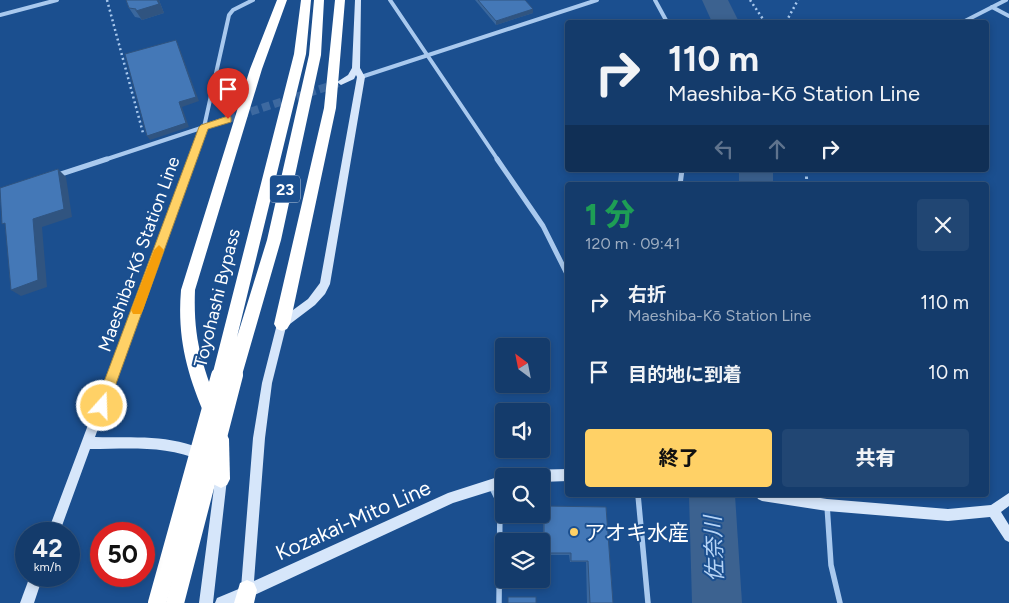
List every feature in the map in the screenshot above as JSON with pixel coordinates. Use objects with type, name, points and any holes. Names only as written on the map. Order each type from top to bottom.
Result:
[{"type":"highway","points":[[221,479],[220,435],[189,342],[187,317],[188,290],[256,69],[282,0]]},
{"type":"highway","name":"Toyohashi Bypass","points":[[175,603],[300,54],[306,0]]},
{"type":"highway","name":"Toyohashi Bypass","points":[[157,603],[227,376],[276,230],[315,55],[320,0]]},
{"type":"highway","points":[[282,324],[330,108],[340,0]]},
{"type":"main road","points":[[341,82],[351,77],[356,68],[358,0]]},
{"type":"main road","points":[[246,597],[258,438],[267,382],[282,324],[311,304],[320,294],[325,284],[361,77],[356,68]]},
{"type":"main road","points":[[204,127],[228,119]]},
{"type":"main road","name":"Maeshiba-Kō Station Line","points":[[58,522],[204,127]]},
{"type":"main road","points":[[88,443],[175,445],[192,449],[215,468],[221,479],[206,603]]},
{"type":"main road","points":[[550,475],[565,475]]},
{"type":"main road","name":"Kozakai-Mito Line","points":[[222,603],[246,597],[452,497],[495,482]]},
{"type":"main road","points":[[776,497],[827,505],[948,515],[993,511],[1009,499]]},
{"type":"main road","points":[[993,511],[1009,536]]},
{"type":"main road","points":[[27,603],[33,587]]},
{"type":"street","points":[[0,15],[57,0]]},
{"type":"street","points":[[55,176],[204,127],[229,15],[233,10],[253,0]]},
{"type":"street","points":[[390,0],[543,226],[565,270]]},
{"type":"street","points":[[361,77],[425,54],[597,0]]},
{"type":"street","points":[[655,0],[666,20]]},
{"type":"street","points":[[967,20],[1006,0]]},
{"type":"street","points":[[992,7],[1009,16]]},
{"type":"street","points":[[490,483],[500,504],[499,603]]},
{"type":"street","points":[[638,497],[648,603]]},
{"type":"street","points":[[827,505],[831,565],[840,603]]},
{"type":"path","points":[[107,0],[147,146]]},
{"type":"path","points":[[750,0],[764,20]]},
{"type":"path","points":[[787,20],[798,0]]},
{"type":"building","points":[[126,0],[157,0],[159,4],[136,11],[136,9],[129,8]]},
{"type":"building","points":[[478,0],[525,0],[533,9],[496,21]]},
{"type":"building","points":[[176,40],[196,97],[179,102],[186,123],[147,136],[125,54]]},
{"type":"building","points":[[58,169],[64,209],[33,219],[38,280],[11,290],[5,223],[2,224],[0,188]]},
{"type":"building","name":"アオキ水産","points":[[550,506],[606,507],[613,603],[590,603],[588,561],[571,561],[571,553],[550,553],[550,533],[544,533],[544,523],[550,523]]},
{"type":"building","points":[[508,597],[536,597],[536,603],[508,603]]},
{"type":"waterway","name":"佐奈川","points":[[715,0],[724,20]]},
{"type":"waterway","name":"佐奈川","points":[[756,172],[756,182]]},
{"type":"waterway","name":"佐奈川","points":[[712,497],[717,603]]},
{"type":"tunnel","points":[[228,119],[339,83]]},
{"type":"slow traffic","points":[[137,310],[159,250]]},
{"type":"place","name":"アオキ水産","points":[[574,532]]},
{"type":"route","points":[[102,406],[204,127],[228,119]]}]
